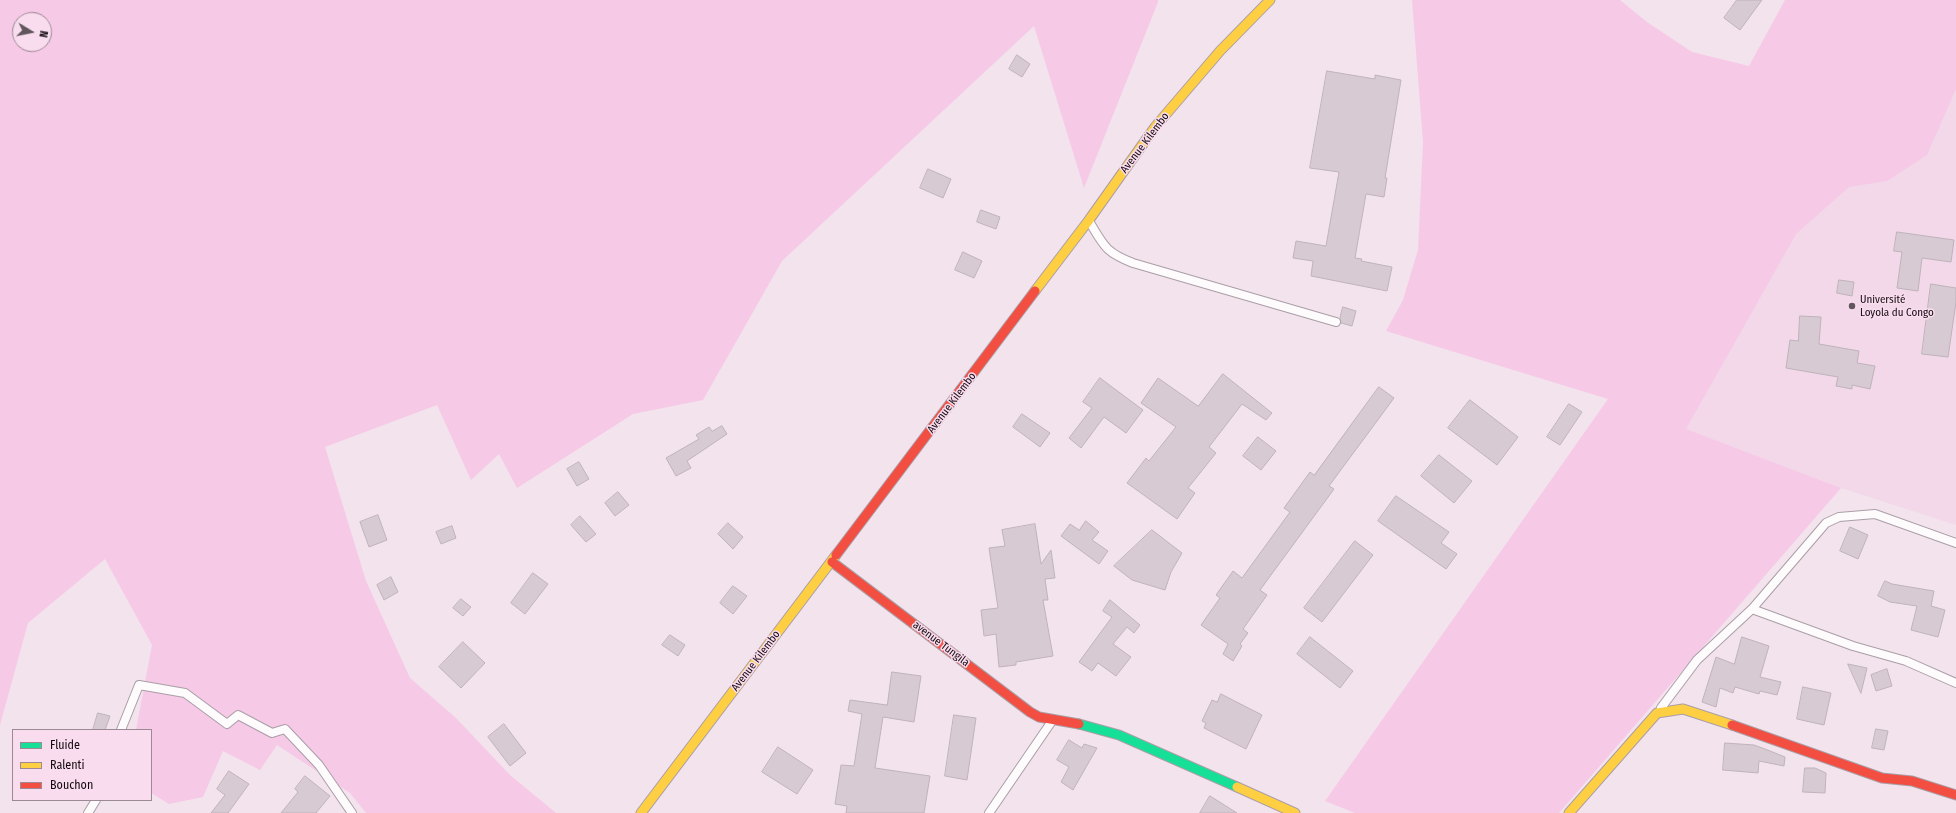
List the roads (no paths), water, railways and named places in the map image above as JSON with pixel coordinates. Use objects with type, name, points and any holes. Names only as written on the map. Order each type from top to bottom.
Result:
[{"type":"street","name":"Avenue Kilembo","points":[[641,813],[1089,220],[1155,127],[1220,51],[1270,0]]},
{"type":"street","name":"avenue Tungila","points":[[832,562],[1030,712],[1053,720],[1091,726],[1119,735],[1295,813]]},
{"type":"street","points":[[1569,813],[1657,713],[1683,709],[1769,737],[1828,760],[1882,778],[1912,781],[1956,795]]},
{"type":"lane","points":[[1089,220],[1104,245],[1115,256],[1133,263],[1336,322]]},
{"type":"lane","points":[[1657,713],[1697,660],[1752,609],[1826,523],[1839,517],[1875,514],[1956,544]]},
{"type":"lane","points":[[1752,609],[1853,646],[1906,661],[1956,683]]},
{"type":"lane","points":[[121,729],[139,685],[184,693],[227,724],[238,715],[272,733],[285,729],[319,765],[352,813]]},
{"type":"lane","points":[[988,813],[1053,720]]},
{"type":"lane","points":[[88,813],[95,801]]},
{"type":"place","name":"Université Loyola du Congo","points":[[1852,306]]}]
